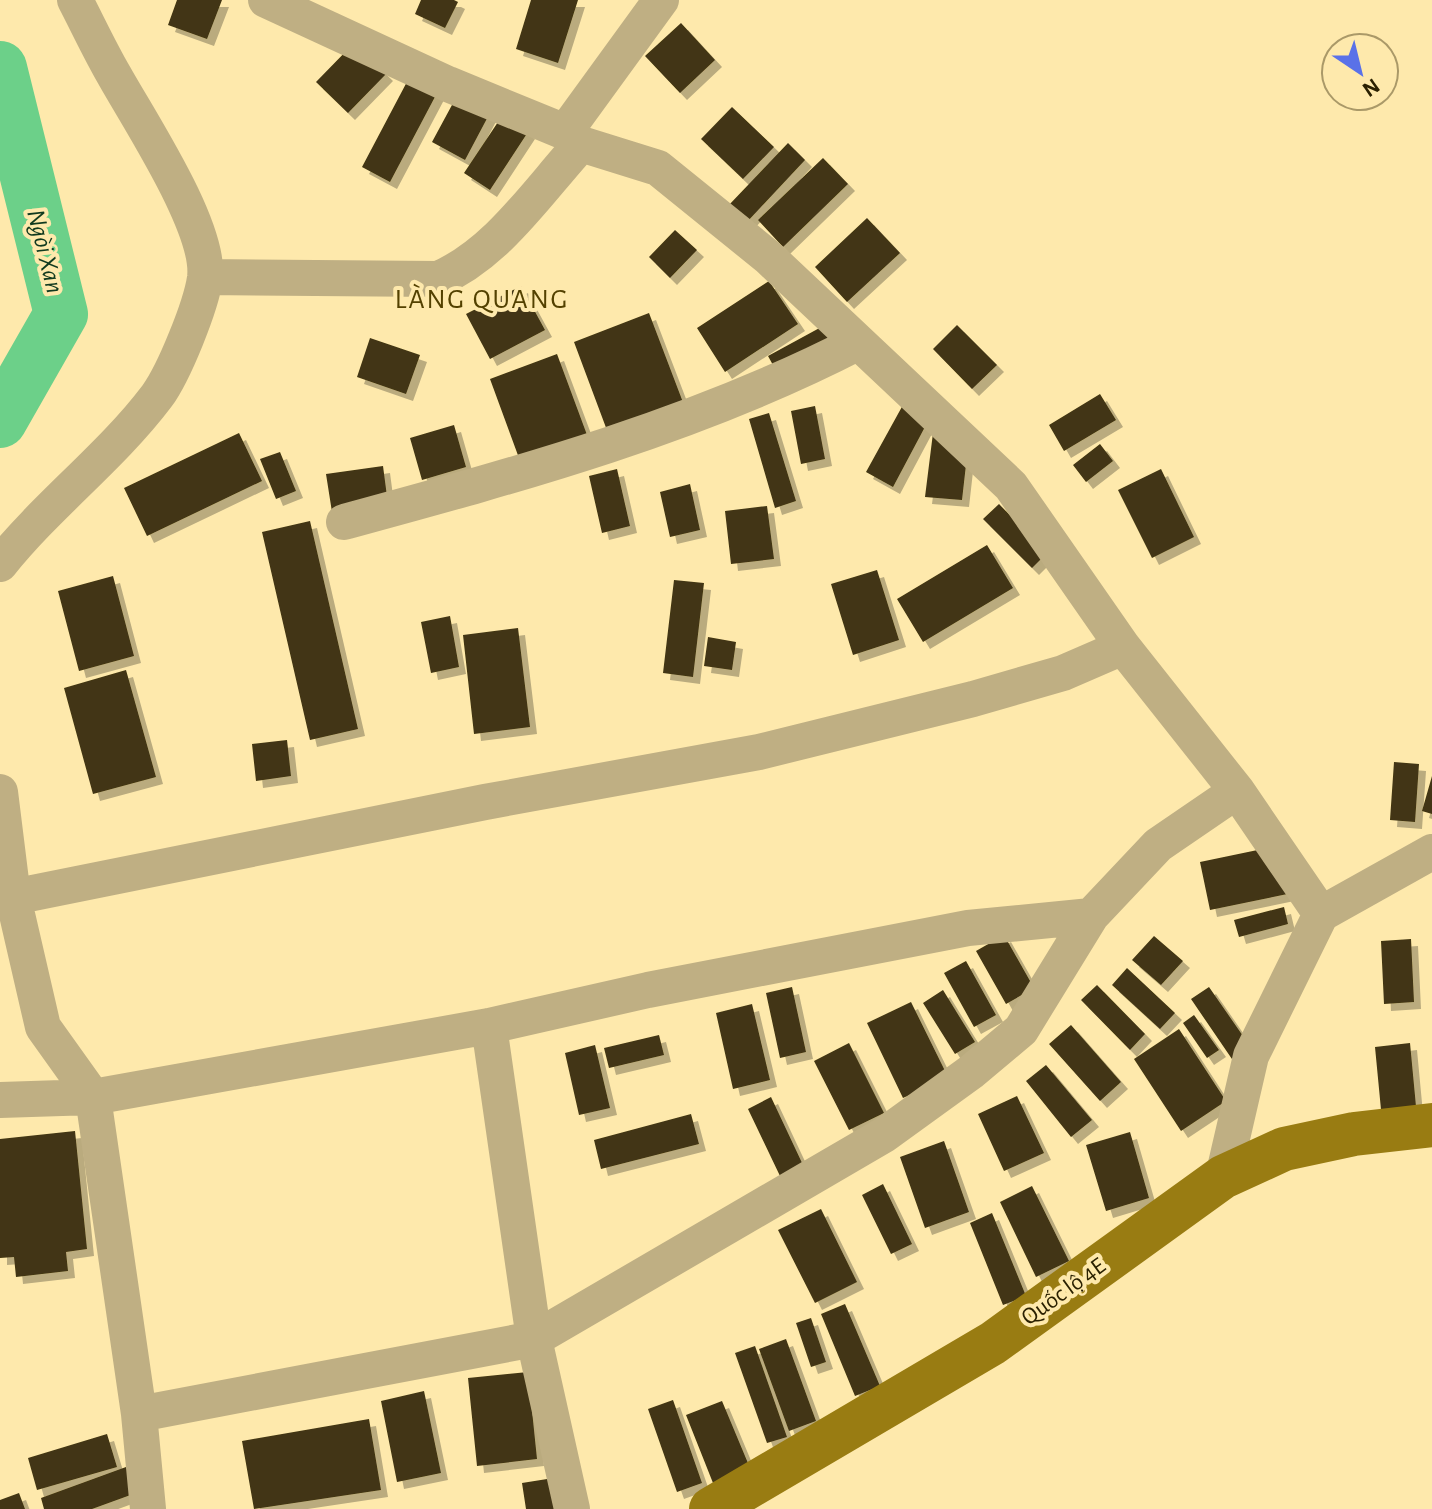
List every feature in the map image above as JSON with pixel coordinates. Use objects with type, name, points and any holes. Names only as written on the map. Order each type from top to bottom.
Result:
[{"type":"main road","name":"Quốc lộ 4E","points":[[711,1509],[993,1343],[1223,1177],[1284,1149],[1354,1134],[1432,1125]]},
{"type":"street","points":[[0,564],[30,527],[129,430],[159,394],[179,355],[205,277],[197,239],[163,154],[115,77],[75,0]]},
{"type":"street","points":[[266,0],[573,138],[658,168],[768,257],[1011,486],[1123,647],[1237,791],[1321,914]]},
{"type":"street","points":[[205,277],[438,279],[460,269],[482,254],[573,138],[661,0]]},
{"type":"street","points":[[344,522],[530,472],[663,429],[779,383],[857,343]]},
{"type":"street","points":[[15,906],[485,802],[759,752],[973,699],[1063,673],[1123,647]]},
{"type":"street","points":[[139,1414],[534,1339],[884,1135],[971,1072],[1021,1030],[1091,916],[1158,845],[1237,791]]},
{"type":"street","points":[[0,792],[15,906],[43,1027],[93,1097],[139,1414],[148,1509]]},
{"type":"street","points":[[1223,1177],[1251,1056],[1321,914],[1432,852]]},
{"type":"street","points":[[0,1100],[93,1097],[489,1026],[648,990],[968,928],[1091,916]]},
{"type":"street","points":[[489,1026],[534,1339],[572,1509]]},
{"type":"building","points":[[177,0],[222,0],[207,39],[168,25]]},
{"type":"building","points":[[421,0],[458,2],[445,28],[415,14]]},
{"type":"building","points":[[531,0],[578,0],[558,63],[516,49]]},
{"type":"building","points":[[681,23],[715,60],[680,93],[645,56]]},
{"type":"building","points":[[354,43],[386,74],[348,113],[316,82]]},
{"type":"building","points":[[409,78],[437,93],[390,182],[362,167]]},
{"type":"building","points":[[459,92],[492,109],[465,160],[432,142]]},
{"type":"building","points":[[732,107],[774,147],[743,179],[701,139]]},
{"type":"building","points":[[502,116],[528,132],[490,190],[464,173]]},
{"type":"building","points":[[788,143],[805,160],[746,223],[728,206]]},
{"type":"building","points":[[823,158],[848,184],[783,247],[758,220]]},
{"type":"building","points":[[867,218],[900,253],[847,302],[815,267]]},
{"type":"building","points":[[675,230],[697,250],[670,278],[649,257]]},
{"type":"building","points":[[769,281],[798,324],[725,372],[697,328]]},
{"type":"building","points":[[521,286],[545,330],[490,359],[466,314]]},
{"type":"building","points":[[649,313],[684,405],[608,433],[574,342]]},
{"type":"building","points":[[825,325],[836,345],[779,376],[768,356]]},
{"type":"building","points":[[957,325],[997,365],[972,389],[933,349]]},
{"type":"building","points":[[370,338],[420,355],[406,394],[357,377]]},
{"type":"building","points":[[557,354],[590,443],[523,469],[490,379]]},
{"type":"building","points":[[909,394],[935,408],[893,487],[866,472]]},
{"type":"building","points":[[1100,394],[1116,420],[1064,451],[1049,425]]},
{"type":"building","points":[[815,406],[825,459],[801,464],[791,411]]},
{"type":"building","points":[[769,413],[796,501],[775,508],[749,419]]},
{"type":"building","points":[[454,425],[466,467],[422,480],[410,438]]},
{"type":"building","points":[[934,425],[970,429],[962,500],[925,497]]},
{"type":"building","points":[[239,433],[262,481],[147,536],[124,488]]},
{"type":"building","points":[[1100,444],[1113,461],[1086,482],[1073,465]]},
{"type":"building","points":[[280,452],[296,491],[276,499],[260,459]]},
{"type":"building","points":[[383,466],[388,504],[332,512],[326,474]]},
{"type":"building","points":[[617,469],[630,526],[602,533],[589,476]]},
{"type":"building","points":[[1161,469],[1194,537],[1152,558],[1118,490]]},
{"type":"building","points":[[690,484],[700,530],[670,537],[660,492]]},
{"type":"building","points":[[999,504],[1047,553],[1032,568],[983,519]]},
{"type":"building","points":[[767,506],[774,559],[731,564],[725,511]]},
{"type":"building","points":[[310,521],[358,729],[310,740],[262,532]]},
{"type":"building","points":[[987,545],[1013,588],[923,642],[897,599]]},
{"type":"building","points":[[877,570],[899,640],[853,655],[831,584]]},
{"type":"building","points":[[113,576],[134,656],[79,671],[58,591]]},
{"type":"building","points":[[674,580],[704,583],[693,677],[663,673]]},
{"type":"building","points":[[450,616],[459,667],[431,673],[421,622]]},
{"type":"building","points":[[518,628],[530,727],[474,734],[463,635]]},
{"type":"building","points":[[708,637],[736,642],[732,670],[704,666]]},
{"type":"building","points":[[126,670],[156,777],[93,794],[64,688]]},
{"type":"building","points":[[287,740],[291,776],[256,781],[252,744]]},
{"type":"building","points":[[1394,762],[1419,764],[1415,822],[1390,820]]},
{"type":"building","points":[[1432,776],[1432,814],[1422,811]]},
{"type":"building","points":[[1287,844],[1297,892],[1210,910],[1200,862]]},
{"type":"building","points":[[1284,907],[1288,924],[1239,937],[1234,920]]},
{"type":"building","points":[[1004,935],[1034,988],[1006,1004],[976,951]]},
{"type":"building","points":[[1154,936],[1183,961],[1161,985],[1132,960]]},
{"type":"building","points":[[1411,939],[1414,1002],[1384,1004],[1381,941]]},
{"type":"building","points":[[966,961],[996,1015],[974,1027],[944,973]]},
{"type":"building","points":[[1127,968],[1175,1013],[1160,1029],[1112,985]]},
{"type":"building","points":[[1097,985],[1145,1034],[1130,1050],[1081,1000]]},
{"type":"building","points":[[792,987],[806,1052],[780,1058],[766,993]]},
{"type":"building","points":[[1209,987],[1252,1049],[1234,1062],[1191,999]]},
{"type":"building","points":[[943,990],[975,1042],[955,1054],[923,1003]]},
{"type":"building","points":[[911,1002],[948,1077],[903,1098],[867,1023]]},
{"type":"building","points":[[752,1004],[770,1080],[733,1089],[716,1013]]},
{"type":"building","points":[[1194,1015],[1219,1050],[1207,1058],[1183,1023]]},
{"type":"building","points":[[1071,1025],[1121,1082],[1100,1101],[1049,1044]]},
{"type":"building","points":[[1179,1029],[1226,1101],[1181,1131],[1134,1059]]},
{"type":"building","points":[[659,1035],[664,1055],[609,1068],[604,1048]]},
{"type":"building","points":[[849,1043],[884,1113],[849,1130],[814,1061]]},
{"type":"building","points":[[1410,1043],[1417,1117],[1382,1120],[1375,1047]]},
{"type":"building","points":[[595,1045],[610,1108],[579,1115],[565,1053]]},
{"type":"building","points":[[1046,1065],[1092,1120],[1071,1137],[1026,1081]]},
{"type":"building","points":[[1017,1096],[1044,1153],[1004,1171],[978,1114]]},
{"type":"building","points":[[771,1097],[803,1165],[780,1176],[748,1109]]},
{"type":"building","points":[[691,1114],[699,1144],[601,1169],[594,1140]]},
{"type":"building","points":[[75,1131],[87,1249],[66,1252],[68,1271],[16,1277],[14,1257],[0,1258],[0,1139]]},
{"type":"building","points":[[1130,1132],[1149,1198],[1106,1211],[1086,1145]]},
{"type":"building","points":[[944,1141],[969,1212],[925,1228],[900,1157]]},
{"type":"building","points":[[883,1184],[912,1244],[891,1254],[862,1195]]},
{"type":"building","points":[[1032,1186],[1069,1261],[1036,1277],[1000,1202]]},
{"type":"building","points":[[821,1209],[857,1282],[815,1303],[778,1230]]},
{"type":"building","points":[[992,1213],[1026,1296],[1003,1305],[970,1223]]},
{"type":"building","points":[[845,1304],[880,1386],[855,1396],[821,1314]]},
{"type":"building","points":[[811,1318],[826,1362],[811,1367],[796,1323]]},
{"type":"building","points":[[786,1339],[816,1421],[789,1431],[759,1349]]},
{"type":"building","points":[[755,1346],[787,1437],[767,1443],[735,1353]]},
{"type":"building","points":[[528,1372],[537,1459],[477,1466],[468,1378]]},
{"type":"building","points":[[424,1391],[441,1473],[397,1482],[381,1401]]},
{"type":"building","points":[[673,1400],[702,1483],[677,1492],[648,1409]]},
{"type":"building","points":[[722,1401],[750,1468],[713,1483],[686,1415]]},
{"type":"building","points":[[369,1419],[381,1490],[254,1509],[242,1441]]},
{"type":"building","points":[[107,1434],[117,1467],[37,1490],[28,1458]]},
{"type":"building","points":[[126,1467],[136,1493],[92,1509],[44,1509],[41,1498]]},
{"type":"building","points":[[566,1476],[571,1509],[526,1509],[522,1483]]},
{"type":"building","points":[[19,1493],[25,1509],[0,1509],[0,1500]]},
{"type":"waterway","name":"Ngòi Xan","points":[[0,68],[61,314],[0,421]]},
{"type":"district","name":"LÀNG QUANG","points":[[482,298]]}]
